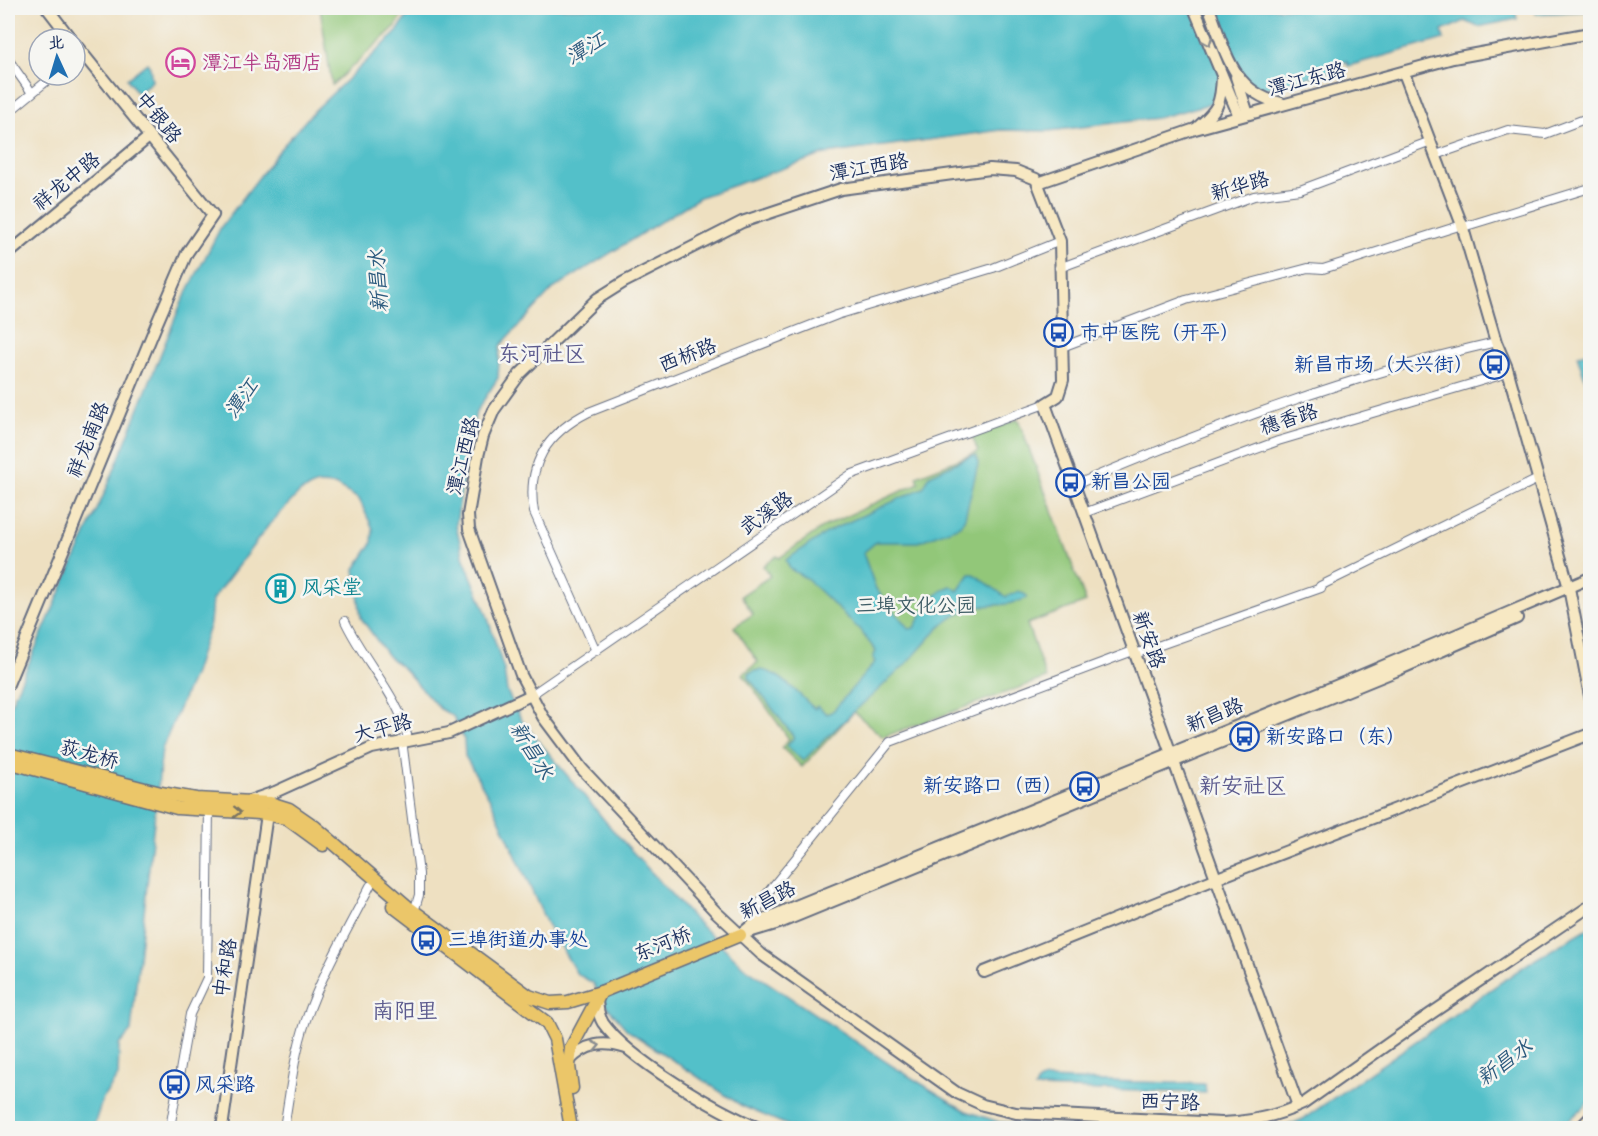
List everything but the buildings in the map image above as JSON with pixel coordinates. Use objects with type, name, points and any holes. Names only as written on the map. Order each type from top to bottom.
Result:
[{"type":"main road","name":"荻龙桥","points":[[8,754],[159,798]]},
{"type":"main road","name":"荻龙桥","points":[[8,762],[159,798]]},
{"type":"main road","points":[[159,798],[186,809],[208,805],[267,814],[286,818],[296,823],[403,914],[538,1014],[550,1027],[563,1034],[569,1034],[582,1026]]},
{"type":"main road","name":"东河桥","points":[[208,805],[246,802],[280,805],[302,817],[414,912],[534,999],[550,1003],[562,1003],[599,994],[740,935]]},
{"type":"main road","points":[[579,1128],[569,1060],[582,1026],[599,994]]},
{"type":"main road","points":[[550,1027],[555,1039],[571,1128]]},
{"type":"street","points":[[47,8],[62,27]]},
{"type":"street","points":[[1194,8],[1222,76],[1243,115]]},
{"type":"street","points":[[1209,8],[1241,82],[1256,94],[1275,102],[1288,104]]},
{"type":"street","name":"潭江东路","points":[[1038,183],[1243,115],[1481,51],[1590,33]]},
{"type":"street","points":[[8,59],[32,93]]},
{"type":"street","name":"中银路","points":[[87,63],[213,215]]},
{"type":"street","points":[[1235,72],[1243,115]]},
{"type":"street","points":[[1404,73],[1463,226],[1496,342],[1508,373],[1569,592],[1590,696]]},
{"type":"street","points":[[1196,129],[1218,106],[1222,92],[1222,76]]},
{"type":"street","points":[[8,113],[39,87]]},
{"type":"street","points":[[1436,155],[1508,130],[1545,134],[1590,117]]},
{"type":"street","name":"祥龙中路","points":[[8,254],[150,137]]},
{"type":"street","name":"新华路","points":[[1059,268],[1254,196],[1300,189],[1431,141]]},
{"type":"street","name":"潭江西路","points":[[740,935],[683,878],[582,769],[543,717],[531,695],[497,614],[468,525],[483,436],[494,410],[520,374],[604,294],[693,246],[759,215],[841,189],[893,180],[990,169],[1044,176],[1062,174]]},
{"type":"street","points":[[1023,172],[1032,175],[1038,183],[1060,241],[1062,347],[1060,391],[1054,400],[1045,404]]},
{"type":"street","points":[[1062,347],[1186,300],[1308,268],[1323,269],[1590,188]]},
{"type":"street","name":"祥龙南路","points":[[8,684],[157,322],[188,253],[213,215]]},
{"type":"street","name":"西桥路","points":[[596,651],[534,512],[535,471],[546,446],[556,432],[589,412],[837,315],[993,267],[1060,241]]},
{"type":"street","points":[[1075,485],[1174,444],[1311,393],[1425,359],[1496,342]]},
{"type":"street","name":"穗香路","points":[[1084,513],[1278,441],[1508,373]]},
{"type":"street","name":"武溪路","points":[[531,695],[850,475],[1045,404]]},
{"type":"street","name":"新安路","points":[[1045,404],[1298,1106]]},
{"type":"street","points":[[752,925],[761,901],[890,742],[1320,587],[1538,479]]},
{"type":"street","name":"新昌路","points":[[1569,592],[1590,578]]},
{"type":"street","name":"新昌路","points":[[740,935],[779,923],[1569,592],[1590,586]]},
{"type":"street","points":[[345,621],[363,657],[399,709],[405,740],[419,874],[419,895],[414,912]]},
{"type":"street","name":"大平路","points":[[246,802],[275,792],[361,752],[405,740],[449,733],[531,695]]},
{"type":"street","points":[[984,972],[1215,879],[1590,734]]},
{"type":"street","name":"新昌路","points":[[740,935],[752,925],[1171,758]]},
{"type":"street","points":[[170,1128],[190,1014],[207,978],[208,805]]},
{"type":"street","name":"中和路","points":[[222,1128],[267,814]]},
{"type":"street","points":[[284,1128],[294,1067],[307,1018],[370,886]]},
{"type":"street","name":"西宁路","points":[[740,935],[760,954],[922,1070],[970,1100],[994,1109],[1016,1113],[1222,1123],[1267,1118],[1298,1106],[1590,906]]},
{"type":"street","points":[[599,994],[602,1020],[627,1049]]},
{"type":"street","points":[[569,1060],[584,1048],[597,1044],[613,1044],[627,1049],[717,1108],[757,1128]]},
{"type":"street","points":[[1580,1128],[1590,1118]]},
{"type":"green space","points":[[320,8],[406,8],[396,26],[332,85]]},
{"type":"green space","name":"三埠文化公园","points":[[1018,419],[1086,602],[1027,624],[1046,678],[883,737],[854,712],[802,767],[782,748],[789,739],[743,674],[758,662],[734,627],[753,614],[741,596],[770,576],[763,566],[777,556],[779,558],[825,526],[919,483],[917,476],[978,452],[972,436]]},
{"type":"water","points":[[412,8],[1526,8],[1515,9],[1517,19],[1478,27],[1465,21],[1442,31],[1444,39],[1348,66],[1347,61],[1338,64],[1339,69],[1157,118],[1049,131],[1001,130],[825,154],[700,197],[553,289],[500,346],[498,378],[476,412],[456,525],[464,559],[486,612],[504,670],[507,691],[522,721],[611,828],[691,916],[743,966],[894,1067],[966,1111],[999,1122],[1101,1128],[794,1128],[742,1106],[627,1030],[606,1005],[593,983],[577,974],[547,924],[491,801],[465,756],[464,740],[453,716],[440,709],[404,669],[388,656],[361,618],[355,569],[372,543],[373,529],[359,499],[335,485],[317,484],[300,492],[268,526],[212,600],[210,623],[194,673],[162,749],[131,1031],[119,1045],[118,1076],[103,1098],[93,1128],[8,1128],[8,710],[108,485],[180,306],[221,227],[282,147],[313,112],[397,32]]},
{"type":"water","points":[[1535,8],[1590,8],[1590,11],[1536,14]]},
{"type":"water","points":[[147,63],[150,67],[152,81],[138,94],[127,79]]},
{"type":"water","points":[[1590,352],[1590,393],[1578,355]]},
{"type":"water","points":[[971,456],[977,456],[978,464],[965,517],[960,526],[918,542],[876,542],[863,553],[876,589],[909,629],[914,628],[929,603],[939,593],[951,586],[958,591],[970,574],[974,574],[1006,597],[1019,591],[1027,598],[968,609],[952,618],[803,761],[787,746],[794,737],[749,678],[749,673],[758,670],[776,675],[815,709],[817,706],[827,714],[833,711],[875,662],[873,658],[876,651],[860,630],[806,578],[790,569],[786,560],[831,530],[923,488],[930,475]]},
{"type":"water","name":"新昌水","points":[[1590,927],[1590,1101],[1561,1128],[1282,1128],[1303,1119],[1529,963]]},
{"type":"water","points":[[1045,1079],[1205,1084],[1206,1093],[1035,1088],[1038,1082]]},
{"type":"place","name":"潭江半岛酒店","points":[[181,63]]},
{"type":"place","name":"市中医院（开平）","points":[[1059,333]]},
{"type":"place","name":"新昌市场（大兴街）","points":[[1495,365]]},
{"type":"place","name":"新昌公园","points":[[1070,482]]},
{"type":"place","name":"风采堂","points":[[281,588]]},
{"type":"place","name":"新安路口（东）","points":[[1245,737]]},
{"type":"place","name":"新安路口（西）","points":[[1084,786]]},
{"type":"place","name":"三埠街道办事处","points":[[427,940]]},
{"type":"place","name":"风采路","points":[[174,1085]]},
{"type":"district","name":"东河社区","points":[[542,355]]},
{"type":"district","name":"新安社区","points":[[1243,787]]},
{"type":"district","name":"南阳里","points":[[405,1012]]},
{"type":"water label","name":"潭江","points":[[586,49]]},
{"type":"water label","name":"潭江","points":[[242,399]]}]
